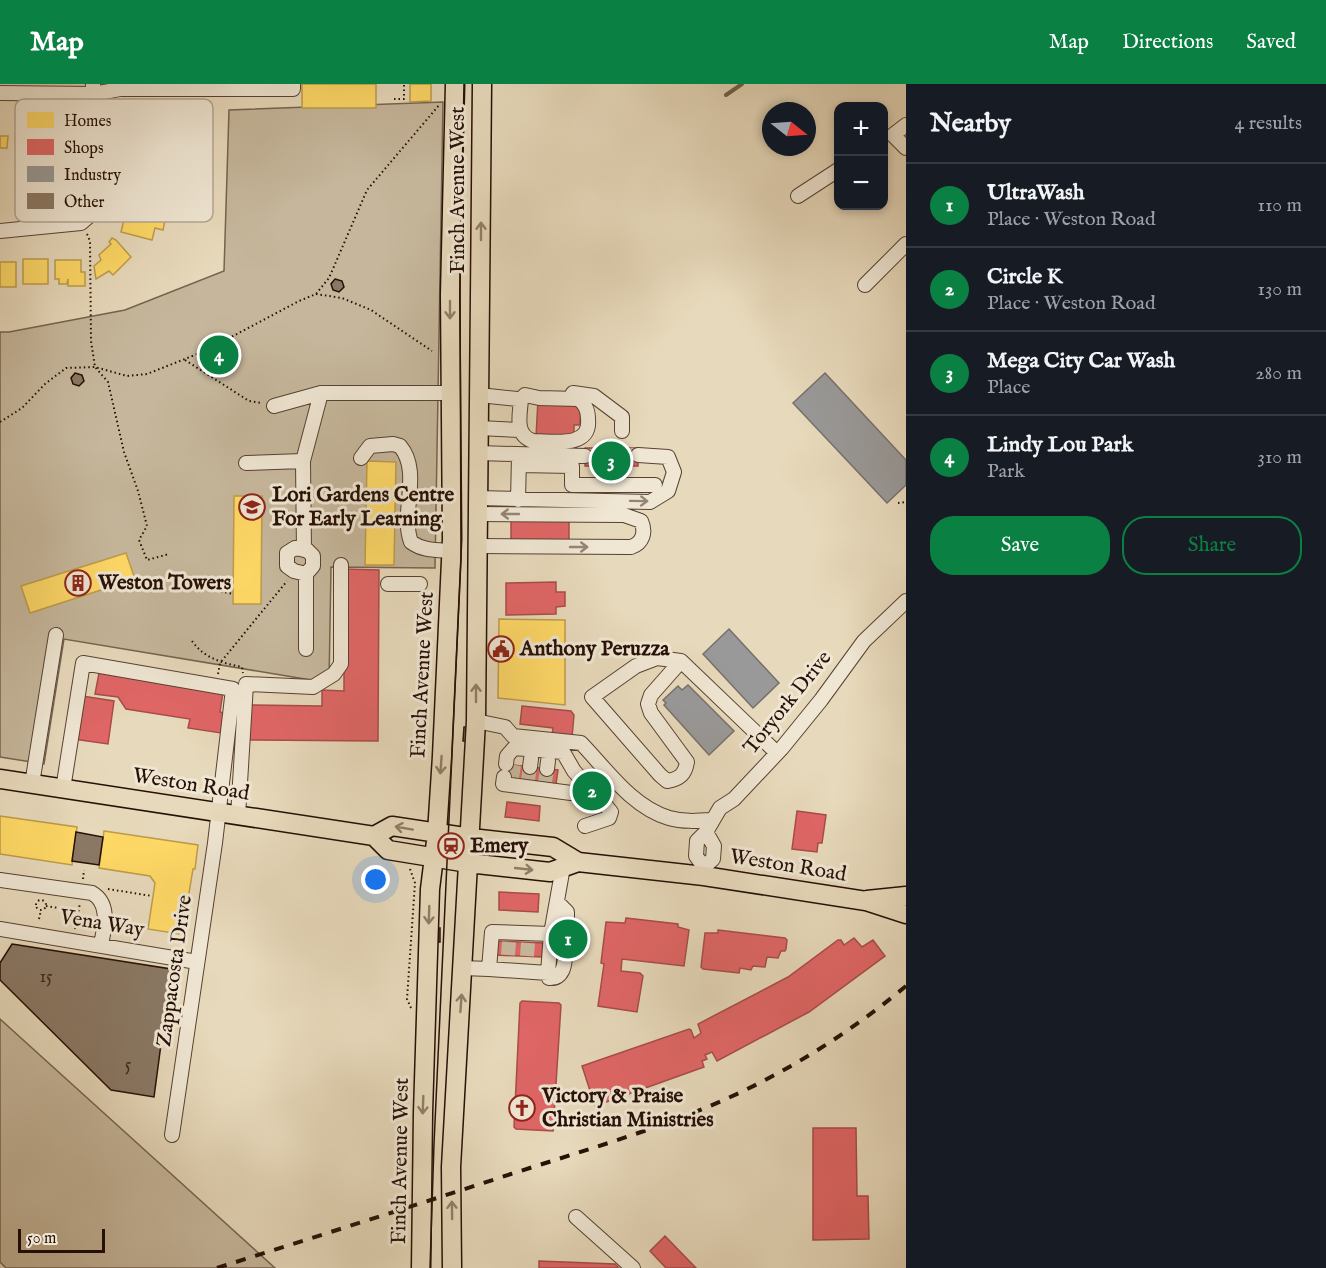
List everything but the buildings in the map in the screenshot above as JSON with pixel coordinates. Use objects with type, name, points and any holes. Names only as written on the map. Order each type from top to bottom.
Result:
[{"type":"main road","name":"Finch Avenue West","points":[[421,1268],[430,889],[437,833],[452,551],[450,296],[455,84]]},
{"type":"main road","name":"Finch Avenue West","points":[[452,1268],[451,1167],[476,721],[482,84]]},
{"type":"main road","name":"Weston Road","points":[[0,779],[374,836],[393,826],[553,847],[571,865]]},
{"type":"main road","name":"Weston Road","points":[[374,836],[388,850],[468,863],[550,872],[571,865],[704,871],[866,901],[906,914]]},
{"type":"main road","name":"Weston Road","points":[[866,901],[906,896]]},
{"type":"street","points":[[0,93],[93,89],[293,89],[293,84]]},
{"type":"street","points":[[906,125],[888,138],[906,147]]},
{"type":"street","points":[[798,196],[834,173]]},
{"type":"street","points":[[0,231],[81,224]]},
{"type":"street","points":[[864,285],[906,244]]},
{"type":"street","points":[[518,500],[519,460],[523,434],[519,386],[594,396],[622,417],[621,431]]},
{"type":"street","points":[[304,550],[303,461],[321,393]]},
{"type":"street","points":[[274,406],[321,393],[450,393]]},
{"type":"street","points":[[479,395],[519,399],[525,395],[539,398],[578,399],[582,401],[588,413],[589,423],[584,436],[577,441],[533,441],[523,434],[479,428]]},
{"type":"street","points":[[361,458],[370,446],[393,444],[400,447],[408,459],[408,523],[411,542],[418,547],[452,551]]},
{"type":"street","points":[[478,453],[572,466],[572,485],[655,485]]},
{"type":"street","points":[[477,506],[518,500],[650,502],[668,491],[674,472],[668,457],[638,455]]},
{"type":"street","points":[[519,460],[585,456]]},
{"type":"street","points":[[246,463],[303,461]]},
{"type":"street","points":[[477,506],[624,515],[641,521],[644,526],[642,539],[631,547],[477,546]]},
{"type":"street","points":[[295,548],[307,550],[313,556],[313,566],[300,573],[287,566],[287,553],[295,548]]},
{"type":"street","points":[[238,816],[246,684],[313,687],[334,674],[341,664],[341,565]]},
{"type":"street","points":[[300,573],[306,649]]},
{"type":"street","points":[[388,584],[420,584]]},
{"type":"street","name":"Toryork Drive","points":[[709,826],[720,808],[734,799],[777,753],[821,700],[864,641],[906,601]]},
{"type":"street","points":[[32,784],[56,635]]},
{"type":"street","points":[[681,661],[651,695],[648,704],[651,713],[687,762],[686,771],[676,780],[668,781],[592,697],[636,666],[657,658],[681,661],[777,753]]},
{"type":"street","name":"Zappacosta Drive","points":[[63,789],[83,663],[233,689],[218,812],[172,1135]]},
{"type":"street","points":[[476,721],[505,727],[513,736],[581,742],[635,800],[668,818],[709,826],[714,846],[713,859],[704,871]]},
{"type":"street","points":[[571,793],[546,775],[510,769],[514,747],[563,752],[574,776]]},
{"type":"street","points":[[585,826],[609,818],[611,812],[602,801]]},
{"type":"street","points":[[565,954],[562,972],[552,979],[549,978],[551,934],[557,902],[571,865]]},
{"type":"street","points":[[0,880],[96,895],[104,909],[101,945]]},
{"type":"street","points":[[557,902],[567,912],[567,924]]},
{"type":"street","name":"Vena Way","points":[[0,929],[197,962]]},
{"type":"street","points":[[489,969],[492,932],[509,943],[528,944],[551,934]]},
{"type":"street","points":[[508,970],[509,943]]},
{"type":"street","points":[[526,971],[528,944]]},
{"type":"street","points":[[462,968],[548,973]]},
{"type":"street","points":[[576,1217],[633,1268]]},
{"type":"path","points":[[394,99],[404,99],[404,84]]},
{"type":"path","points":[[0,422],[22,408],[45,384],[66,368],[95,367],[127,376],[147,374],[185,360],[316,294],[329,278],[367,190],[441,102]]},
{"type":"path","points":[[81,224],[90,241],[91,341],[95,367],[108,382],[124,452],[147,526],[139,540],[147,560],[168,554]]},
{"type":"path","points":[[316,294],[342,298],[371,310],[432,351]]},
{"type":"path","points":[[185,360],[249,400],[274,406]]},
{"type":"path","points":[[898,503],[906,502]]},
{"type":"path","points":[[220,663],[300,573]]},
{"type":"path","points":[[177,581],[233,594]]},
{"type":"path","points":[[192,641],[196,648],[220,663],[242,666],[246,684]]},
{"type":"path","points":[[407,868],[411,870],[414,883],[407,999]]},
{"type":"path","points":[[73,941],[84,870]]},
{"type":"path","points":[[102,888],[152,896]]},
{"type":"path","points":[[41,910],[37,907],[38,901],[43,900],[46,906]]},
{"type":"path","points":[[39,920],[41,910],[46,906],[78,911]]},
{"type":"shaded area","points":[[443,102],[435,568],[331,567],[329,683],[64,639],[44,764],[0,757],[0,332],[125,310],[224,271],[229,110]]},
{"type":"shaded area","points":[[0,1019],[275,1268],[6,1268],[0,1262]]},
{"type":"waterway","points":[[726,95],[742,84]]},
{"type":"tunnel","points":[[585,456],[638,455]]},
{"type":"tunnel","points":[[512,778],[514,765]]},
{"type":"tunnel","points":[[528,780],[530,767]]},
{"type":"tunnel","points":[[545,782],[547,769]]},
{"type":"tunnel","points":[[582,780],[602,801]]},
{"type":"tunnel","points":[[565,954],[567,924]]},
{"type":"tunnel","points":[[508,955],[509,942]]},
{"type":"tunnel","points":[[527,956],[528,943]]},
{"type":"tram line","points":[[430,1268],[461,559],[460,282],[464,84]]},
{"type":"railway","points":[[217,1268],[609,1143],[705,1108],[759,1083],[835,1039],[906,986]]},
{"type":"place","name":"Lindy Lou Park","points":[[219,355]]},
{"type":"place","name":"Mega City Car Wash","points":[[611,461]]},
{"type":"place","name":"Lori Gardens Centre For Early Learning","points":[[252,507]]},
{"type":"place","name":"Weston Towers","points":[[78,583]]},
{"type":"place","name":"Anthony Peruzza","points":[[501,649]]},
{"type":"place","name":"Circle K","points":[[592,791]]},
{"type":"place","name":"Emery","points":[[451,846]]},
{"type":"place","name":"UltraWash","points":[[568,939]]},
{"type":"place","name":"Victory & Praise Christian Ministries","points":[[522,1108]]}]
